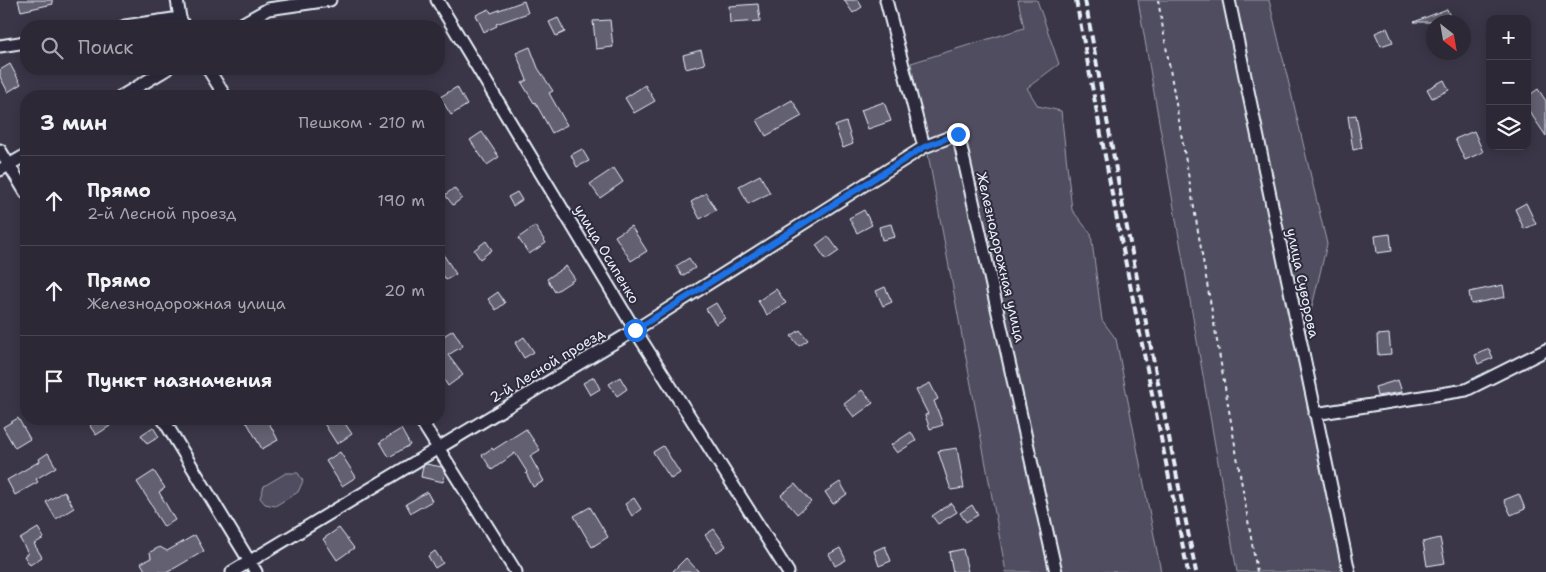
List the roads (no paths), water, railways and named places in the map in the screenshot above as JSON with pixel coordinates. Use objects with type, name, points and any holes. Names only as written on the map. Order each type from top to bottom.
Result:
[{"type":"street","points":[[177,0],[182,20]]},
{"type":"street","points":[[249,20],[268,9],[330,0]]},
{"type":"street","name":"улица Осипенко","points":[[437,0],[635,330],[788,572]]},
{"type":"street","points":[[886,0],[924,147]]},
{"type":"street","name":"улица Суворова","points":[[1229,0],[1349,572]]},
{"type":"street","points":[[0,46],[20,43]]},
{"type":"street","points":[[132,90],[157,75]]},
{"type":"street","points":[[212,75],[221,90]]},
{"type":"street","name":"Железнодорожная улица","points":[[924,147],[958,134],[1056,572]]},
{"type":"street","name":"2-й Лесной проезд","points":[[232,572],[635,330],[924,147]]},
{"type":"street","points":[[0,150],[5,168],[20,186]]},
{"type":"street","points":[[5,168],[20,159]]},
{"type":"street","points":[[1315,414],[1466,390],[1546,350]]},
{"type":"street","points":[[167,425],[256,572]]},
{"type":"street","points":[[424,425],[516,572]]},
{"type":"railway","points":[[1076,0],[1116,215],[1188,572]]},
{"type":"railway","points":[[1085,0],[1124,213],[1196,572]]}]
